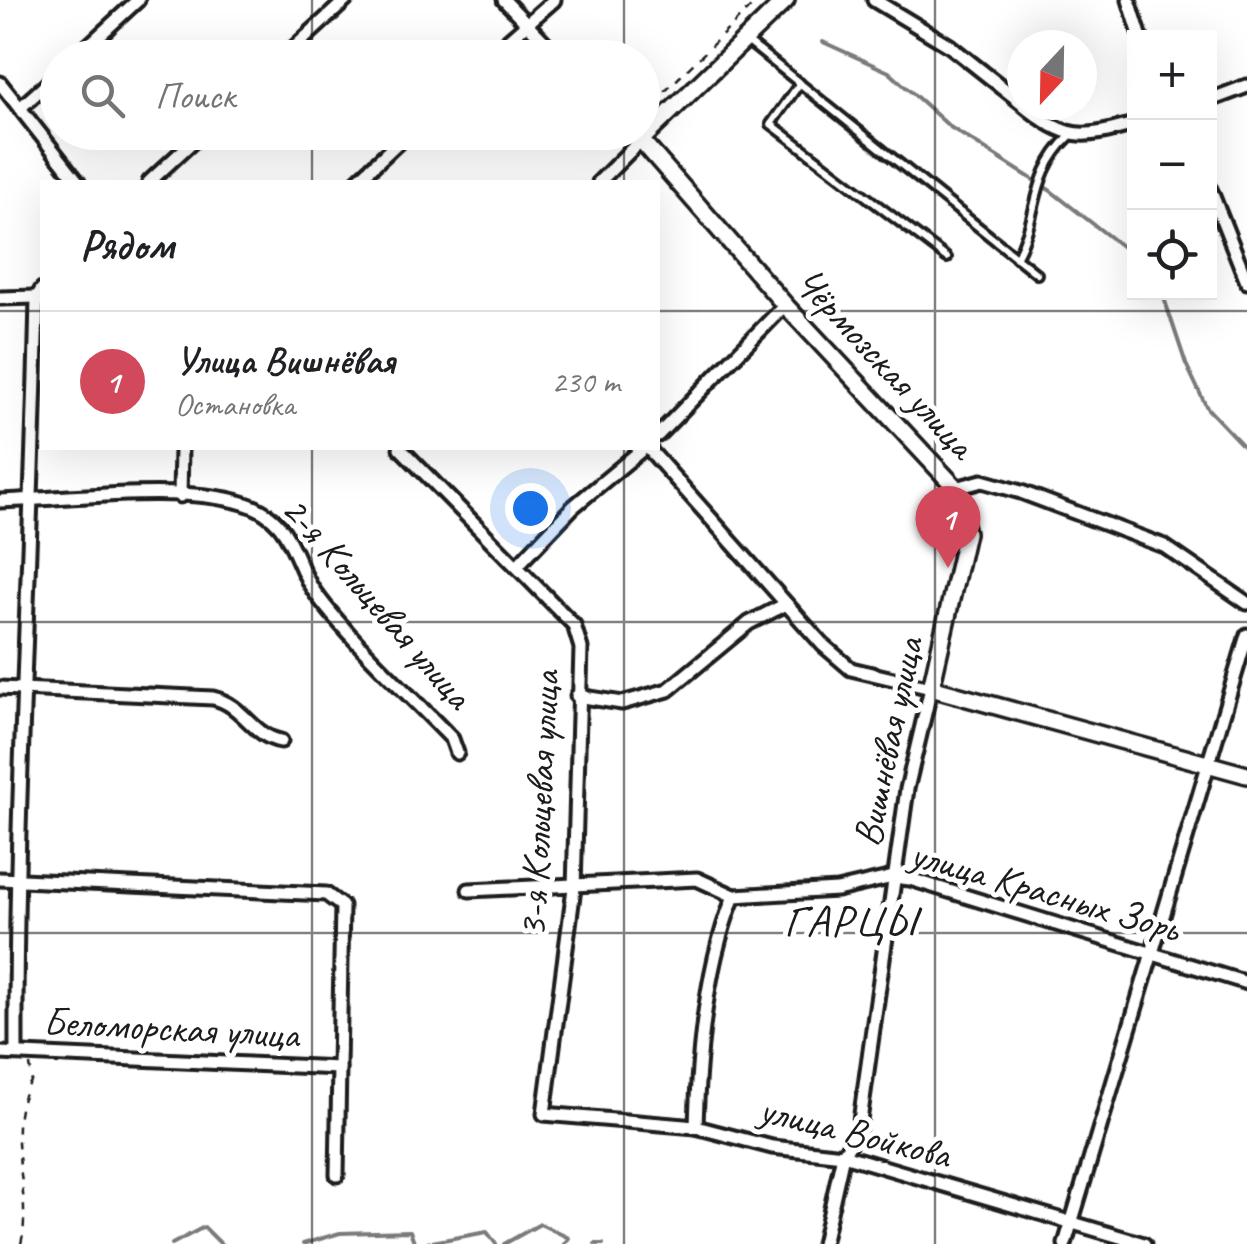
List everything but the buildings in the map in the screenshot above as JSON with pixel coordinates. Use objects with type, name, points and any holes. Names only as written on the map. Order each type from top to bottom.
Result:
[{"type":"street","points":[[95,40],[138,0]]},
{"type":"street","points":[[303,40],[346,0]]},
{"type":"street","points":[[504,0],[543,40]]},
{"type":"street","points":[[510,40],[554,0]]},
{"type":"street","points":[[874,0],[950,46],[1007,91]]},
{"type":"street","points":[[1129,0],[1138,30]]},
{"type":"street","points":[[660,114],[775,3]]},
{"type":"street","points":[[0,83],[40,134]]},
{"type":"street","points":[[1217,97],[1247,86]]},
{"type":"street","points":[[20,108],[40,90]]},
{"type":"street","points":[[1042,120],[1070,136],[1098,135],[1127,126]]},
{"type":"street","points":[[53,150],[76,180]]},
{"type":"street","points":[[152,180],[184,150]]},
{"type":"street","points":[[358,180],[390,150]]},
{"type":"street","points":[[601,180],[625,150]]},
{"type":"street","name":"Чёрмозская улица","points":[[649,150],[784,305],[956,488],[982,481],[1022,492],[1164,546],[1247,603]]},
{"type":"street","points":[[1217,207],[1247,282]]},
{"type":"street","points":[[0,298],[40,293],[15,878],[16,1052]]},
{"type":"street","points":[[660,432],[784,305]]},
{"type":"street","points":[[180,496],[181,450]]},
{"type":"street","name":"3-я Кольцевая улица","points":[[402,450],[574,625],[581,648],[574,888],[544,1114]]},
{"type":"street","points":[[517,566],[573,506],[643,450]]},
{"type":"street","points":[[648,450],[850,669],[1247,775]]},
{"type":"street","name":"Вишнёвая улица","points":[[822,1244],[844,1155],[858,1128],[893,877],[966,534],[956,488]]},
{"type":"street","name":"2-я Кольцевая улица","points":[[0,501],[180,496],[245,503],[269,518],[294,542],[314,592],[452,738],[457,753]]},
{"type":"street","points":[[578,696],[622,704],[668,690],[748,623],[786,604]]},
{"type":"street","points":[[1064,1244],[1247,635]]},
{"type":"street","points":[[0,688],[213,698],[239,708],[267,739],[282,741]]},
{"type":"street","name":"улица Красных Зорь","points":[[468,890],[574,888],[697,878],[734,896],[837,890],[893,877],[1247,983]]},
{"type":"street","points":[[0,878],[326,894],[342,906],[337,1175]]},
{"type":"street","points":[[696,1127],[708,1010],[725,920],[734,896]]},
{"type":"street","name":"Беломорская улица","points":[[0,1054],[339,1068]]},
{"type":"street","name":"улица Войкова","points":[[544,1114],[696,1127],[772,1146],[844,1155],[1144,1244]]},
{"type":"lane","points":[[742,37],[1037,274]]},
{"type":"lane","points":[[800,83],[771,124],[947,258]]},
{"type":"lane","points":[[1016,258],[1026,241],[1048,156],[1070,136]]},
{"type":"path","points":[[660,96],[758,0]]},
{"type":"path","points":[[20,1244],[24,1230],[18,1136],[20,1097],[32,1080],[30,1065]]},
{"type":"waterway","points":[[823,42],[889,72],[950,127],[1051,191],[1127,251]]},
{"type":"waterway","points":[[1165,300],[1186,364],[1207,408],[1247,450]]},
{"type":"waterway","points":[[504,1244],[540,1224],[569,1238],[564,1244]]},
{"type":"waterway","points":[[172,1244],[204,1227],[221,1244]]},
{"type":"waterway","points":[[303,1244],[340,1233],[410,1231],[415,1244]]},
{"type":"waterway","points":[[421,1244],[487,1232],[496,1244]]},
{"type":"waterway","points":[[595,1244],[603,1244]]},
{"type":"place","name":"Улица Вишнёвая","points":[[948,568]]},
{"type":"district","name":"ГАРЦЫ","points":[[851,921]]}]
